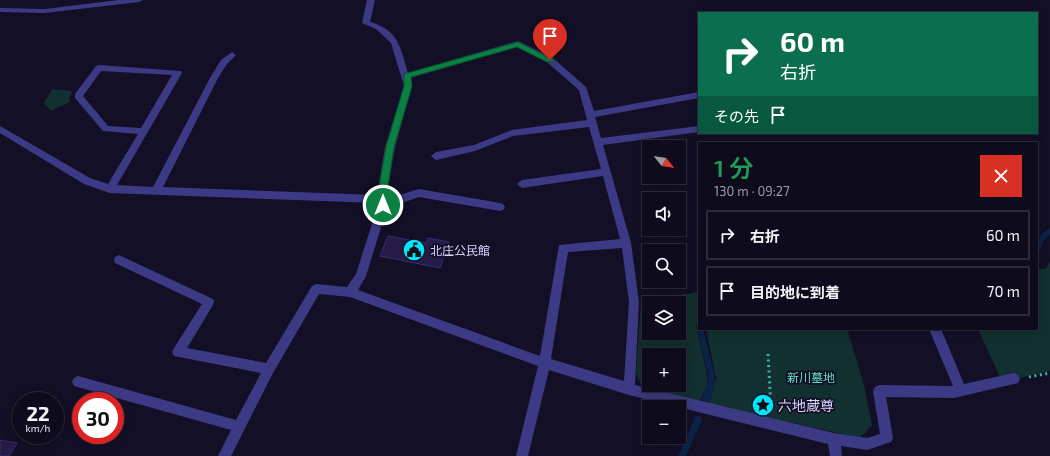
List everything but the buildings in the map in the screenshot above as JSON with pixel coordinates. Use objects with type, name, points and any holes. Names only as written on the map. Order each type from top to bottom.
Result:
[{"type":"street","points":[[0,10],[46,11],[139,0]]},
{"type":"street","points":[[350,292],[361,276],[382,202],[390,147],[408,86],[395,42],[379,26],[366,23],[371,0]]},
{"type":"street","points":[[406,76],[518,44],[550,60],[583,89],[626,243],[634,302],[629,389]]},
{"type":"street","points":[[156,191],[214,78],[224,62],[232,55]]},
{"type":"street","points":[[110,189],[144,131],[178,73],[99,68],[78,96],[106,129],[144,131]]},
{"type":"street","points":[[436,156],[475,148],[512,133],[591,119],[698,95]]},
{"type":"street","points":[[0,129],[87,181],[110,189],[382,202],[419,193],[500,207]]},
{"type":"street","points":[[598,142],[698,129]]},
{"type":"street","points":[[522,184],[606,172]]},
{"type":"street","points":[[522,456],[545,363],[563,248],[626,243]]},
{"type":"street","points":[[119,260],[208,302],[178,352],[269,369]]},
{"type":"street","points":[[224,456],[269,369],[316,289],[350,292],[545,363],[629,389],[834,439],[867,444],[887,438],[879,391],[954,392],[1014,379]]},
{"type":"street","points":[[935,330],[961,390]]},
{"type":"street","points":[[78,382],[240,427]]},
{"type":"street","points":[[834,439],[836,456]]},
{"type":"path","points":[[768,354],[773,424]]},
{"type":"path","points":[[1014,379],[1050,373]]},
{"type":"green space","points":[[52,89],[73,91],[69,98],[70,102],[51,111],[44,103]]},
{"type":"green space","points":[[1050,261],[1050,371],[1002,382],[978,330],[1038,330],[1038,269],[1046,269]]},
{"type":"green space","points":[[698,292],[698,322],[696,326],[707,373],[707,387],[699,401],[662,392],[686,392],[686,348],[642,348],[642,387],[636,373],[641,301],[642,340],[686,340],[686,296],[673,296]]},
{"type":"green space","name":"新川墓地","points":[[706,330],[847,330],[864,385],[872,425],[860,438],[709,404],[716,378]]},
{"type":"waterway","points":[[1038,248],[1042,238],[1050,231]]},
{"type":"waterway","points":[[700,330],[711,372],[711,385],[706,399]]},
{"type":"waterway","points":[[682,456],[698,420]]},
{"type":"place","name":"北庄公民館","points":[[414,250]]},
{"type":"place","name":"六地蔵尊","points":[[763,405]]},
{"type":"route","points":[[383,205],[381,199],[390,147],[408,86],[406,76],[518,44],[550,60]]}]
